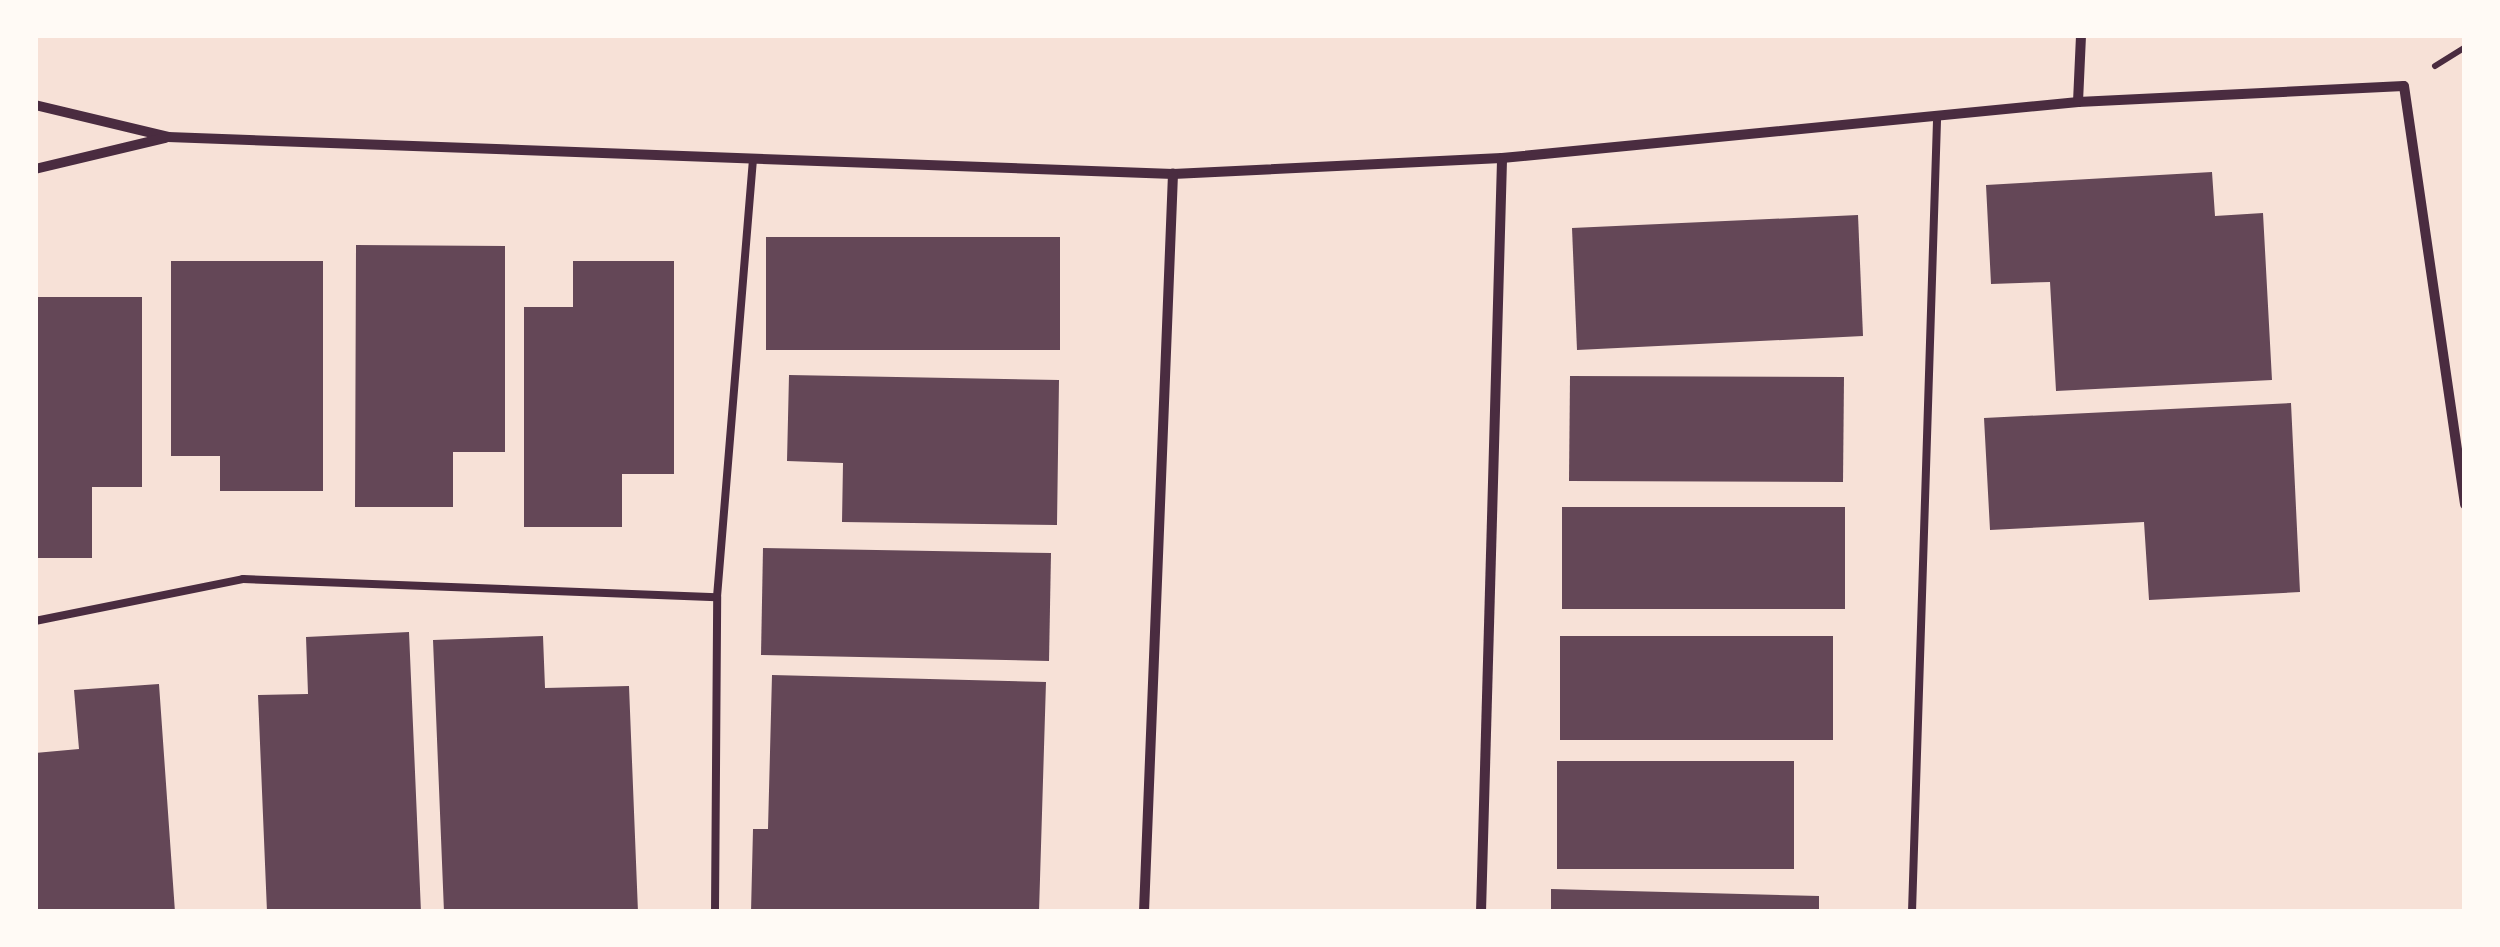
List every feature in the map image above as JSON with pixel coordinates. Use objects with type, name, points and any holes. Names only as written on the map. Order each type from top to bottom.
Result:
[{"type":"street","points":[[2078,102],[2082,35]]},
{"type":"street","points":[[35,105],[168,137],[1173,174],[1502,158],[1938,119],[2078,102],[2404,86],[2465,505]]},
{"type":"street","points":[[35,169],[168,137]]},
{"type":"street","points":[[1481,912],[1502,158]]},
{"type":"street","points":[[1144,912],[1173,174]]},
{"type":"lane","points":[[1912,912],[1938,119]]},
{"type":"lane","points":[[716,912],[717,597],[753,159]]},
{"type":"lane","points":[[35,621],[243,579],[717,597]]},
{"type":"building","points":[[2212,172],[2215,216],[2263,213],[2272,380],[2056,391],[2050,282],[1991,284],[1986,185]]},
{"type":"building","points":[[1858,215],[1863,336],[1577,350],[1572,228]]},
{"type":"building","points":[[766,237],[1060,237],[1060,350],[766,350]]},
{"type":"building","points":[[356,245],[505,246],[505,452],[453,452],[453,507],[355,507]]},
{"type":"building","points":[[171,261],[323,261],[323,491],[220,491],[220,456],[171,456]]},
{"type":"building","points":[[573,261],[674,261],[674,474],[622,474],[622,527],[524,527],[524,307],[573,307]]},
{"type":"building","points":[[35,297],[142,297],[142,487],[92,487],[92,558],[35,558]]},
{"type":"building","points":[[789,375],[1059,380],[1057,525],[842,522],[843,463],[787,461]]},
{"type":"building","points":[[1570,376],[1844,377],[1843,482],[1569,481]]},
{"type":"building","points":[[2291,403],[2300,592],[2149,600],[2144,522],[1990,530],[1984,418]]},
{"type":"building","points":[[1562,507],[1845,507],[1845,609],[1562,609]]},
{"type":"building","points":[[763,548],[1051,553],[1049,661],[761,655]]},
{"type":"building","points":[[409,632],[421,912],[267,912],[258,695],[308,694],[306,637]]},
{"type":"building","points":[[543,636],[545,688],[629,686],[638,912],[444,912],[433,640]]},
{"type":"building","points":[[1560,636],[1833,636],[1833,740],[1560,740]]},
{"type":"building","points":[[772,675],[1046,682],[1039,912],[751,912],[753,829],[768,829]]},
{"type":"building","points":[[159,684],[175,912],[35,912],[35,753],[79,749],[74,690]]},
{"type":"building","points":[[1557,761],[1794,761],[1794,869],[1557,869]]},
{"type":"building","points":[[1551,889],[1819,896],[1819,912],[1551,912]]}]
